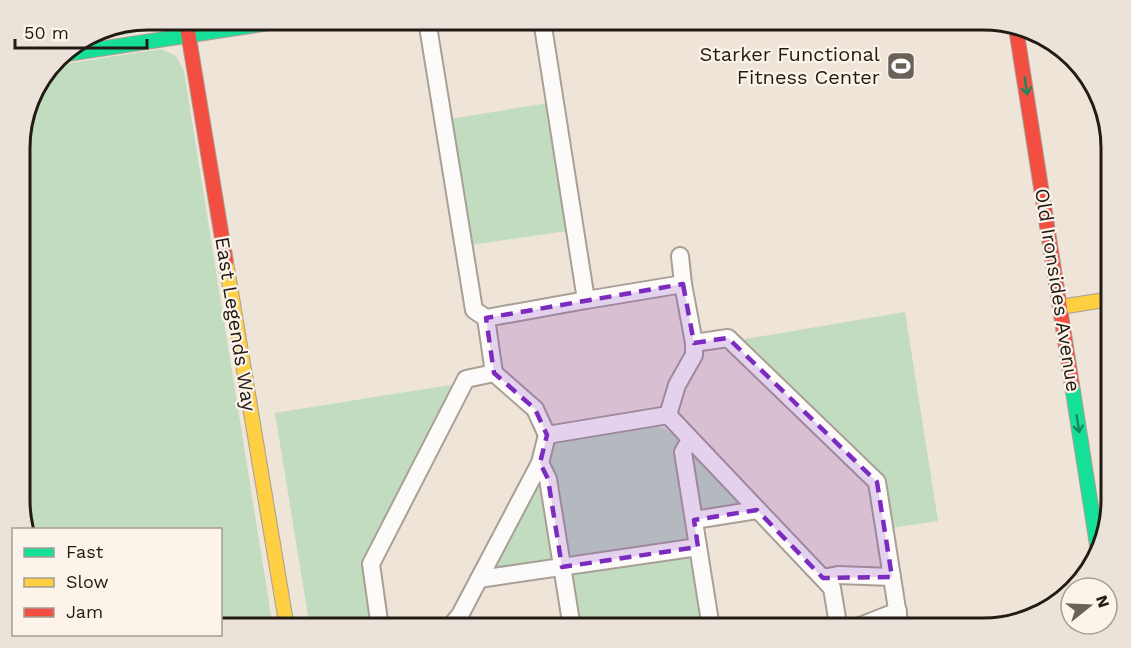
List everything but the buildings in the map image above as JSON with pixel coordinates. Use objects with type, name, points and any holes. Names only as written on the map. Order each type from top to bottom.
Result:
[{"type":"street","points":[[82,50],[174,30]]},
{"type":"street","name":"East Legends Way","points":[[188,30],[285,618]]},
{"type":"street","points":[[429,30],[462,251],[474,310],[486,318],[683,284]]},
{"type":"street","points":[[544,30],[586,300]]},
{"type":"street","name":"Old Ironsides Avenue","points":[[1017,35],[1096,536]]},
{"type":"street","points":[[668,415],[677,384],[694,355],[680,256]]},
{"type":"street","points":[[1060,307],[1101,301]]},
{"type":"street","points":[[457,618],[540,464],[547,435],[536,409],[494,373],[486,318]]},
{"type":"street","points":[[694,343],[728,338],[877,482],[899,618]]},
{"type":"street","points":[[379,618],[371,564],[466,379],[494,373]]},
{"type":"street","points":[[547,435],[668,415]]},
{"type":"street","points":[[668,415],[832,588],[837,618]]},
{"type":"street","points":[[690,440],[682,452],[710,618]]},
{"type":"street","points":[[540,464],[548,479],[570,618]]},
{"type":"street","points":[[694,520],[758,510]]},
{"type":"street","points":[[479,579],[699,547]]},
{"type":"street","points":[[823,578],[838,575],[892,577]]},
{"type":"highlighted area","points":[[683,284],[694,343],[728,338],[877,482],[892,577],[823,578],[757,510],[694,520],[698,547],[562,567],[548,479],[540,463],[547,435],[535,409],[494,373],[486,318]]},
{"type":"green space","points":[[147,30],[139,32],[108,37]]},
{"type":"green space","points":[[161,49],[176,56],[184,71],[271,618],[222,618],[222,528],[33,528],[30,500],[31,132],[39,103],[54,76],[64,64]]},
{"type":"green space","points":[[548,103],[567,231],[470,245],[451,119]]},
{"type":"green space","points":[[905,312],[938,521],[891,528],[883,482],[742,342],[745,339]]},
{"type":"green space","points":[[450,385],[454,387],[364,568],[372,618],[308,618],[275,413]]},
{"type":"green space","points":[[652,424],[663,428],[688,447],[743,506],[686,517],[702,618],[574,618],[565,561],[491,574],[534,480],[555,444],[566,438]]},
{"type":"traffic: fast","points":[[79,52],[224,30]]},
{"type":"traffic: fast","points":[[1072,385],[1096,536]]},
{"type":"traffic: slow","points":[[226,262],[285,618]]},
{"type":"traffic: slow","points":[[1060,307],[1101,301]]},
{"type":"traffic: jam","points":[[188,30],[226,262]]},
{"type":"traffic: jam","points":[[1017,35],[1072,385]]},
{"type":"place","name":"Starker Functional Fitness Center","points":[[901,66]]}]
